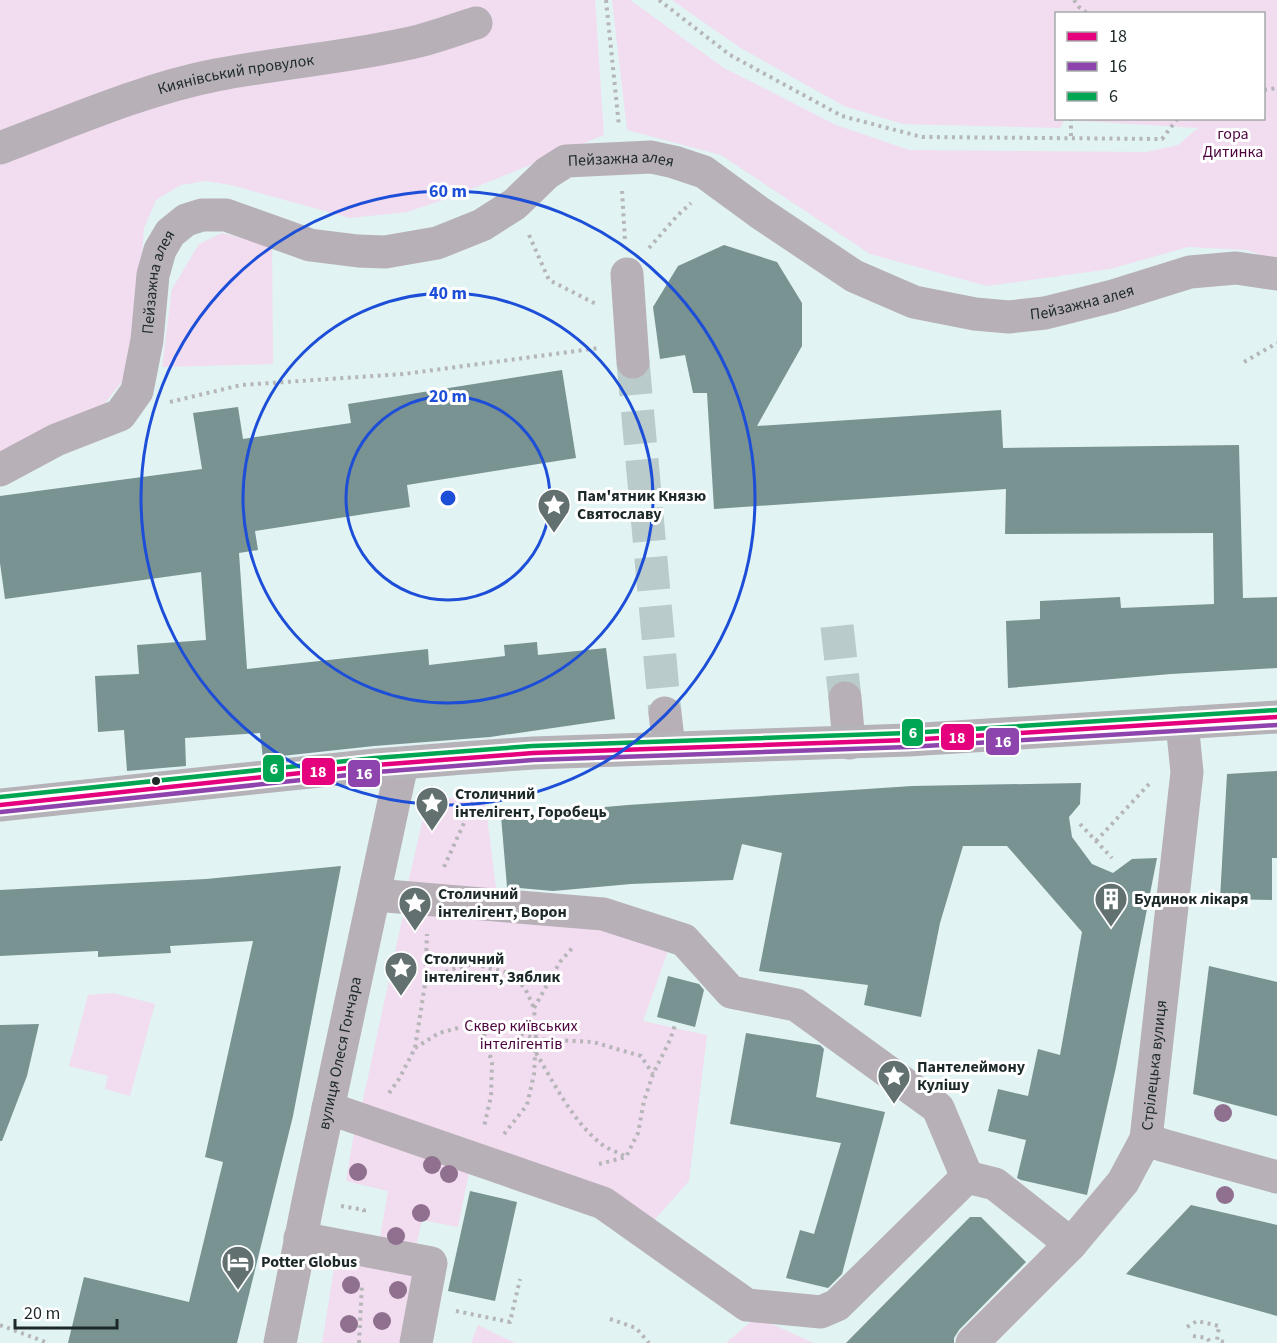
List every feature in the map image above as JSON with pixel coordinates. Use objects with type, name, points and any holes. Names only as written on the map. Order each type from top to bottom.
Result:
[{"type":"main road","points":[[0,805],[376,765],[533,753],[849,743],[1277,717]]},
{"type":"street","name":"Киянівський провулок","points":[[0,148],[108,107],[215,75],[419,41],[476,23]]},
{"type":"street","name":"Пейзажна алея","points":[[120,415],[137,391],[147,340],[153,275],[160,250],[170,233],[186,220],[202,215],[226,215],[310,245],[385,252],[437,243],[482,225],[515,204],[547,173],[566,161],[651,157],[704,172],[854,276],[915,302],[975,314],[1009,317],[1045,313],[1113,296],[1190,272],[1236,268],[1277,274]]},
{"type":"street","points":[[627,274],[633,353]]},
{"type":"street","points":[[0,470],[56,440],[120,415]]},
{"type":"street","points":[[845,698],[849,743]]},
{"type":"street","points":[[665,713],[669,748]]},
{"type":"street","name":"Стрілецька вулиця","points":[[972,1343],[1071,1244],[1123,1182],[1146,1138],[1187,772],[1182,723]]},
{"type":"street","name":"вулиця Олеся Гончара","points":[[280,1343],[300,1238],[402,764]]},
{"type":"street","points":[[375,895],[603,914],[684,940],[731,992],[796,1005],[939,1108],[967,1177]]},
{"type":"street","points":[[328,1108],[465,1152],[603,1203],[747,1305],[821,1312],[837,1305],[967,1177]]},
{"type":"street","points":[[1146,1138],[1162,1145],[1277,1176]]},
{"type":"street","points":[[967,1177],[995,1184],[1071,1244]]},
{"type":"street","points":[[300,1238],[431,1263],[416,1343]]},
{"type":"path","points":[[606,0],[619,127]]},
{"type":"path","points":[[659,0],[730,55],[842,116],[922,137],[1162,139],[1176,120]]},
{"type":"path","points":[[1074,0],[1085,12]]},
{"type":"path","points":[[1071,120],[1071,138]]},
{"type":"path","points":[[622,187],[627,274]]},
{"type":"path","points":[[1244,362],[1277,344]]},
{"type":"path","points":[[120,415],[241,385],[404,374],[633,353]]},
{"type":"path","points":[[1096,841],[1149,784]]},
{"type":"path","points":[[368,1122],[399,1079],[415,1048],[425,984],[429,900],[479,790]]},
{"type":"path","points":[[1080,824],[1112,858]]},
{"type":"path","points":[[534,1008],[560,962],[603,914]]},
{"type":"path","points":[[425,984],[449,970],[473,964],[509,973],[525,988],[534,1008],[536,1039],[534,1074],[527,1106],[504,1134],[465,1152]]},
{"type":"path","points":[[590,1162],[601,1164],[626,1157],[639,1133],[644,1101],[653,1074],[676,1022]]},
{"type":"path","points":[[415,1048],[439,1033],[469,1025],[482,1026],[509,1029],[536,1039],[593,1042],[641,1056],[653,1074]]},
{"type":"path","points":[[465,1152],[483,1129],[491,1096],[492,1063],[482,1026]]},
{"type":"path","points":[[535,1053],[579,1120],[600,1144],[626,1157]]},
{"type":"path","points":[[359,1343],[364,1250]]},
{"type":"path","points":[[423,1305],[510,1322],[520,1279]]},
{"type":"path","points":[[610,1319],[636,1328],[649,1343]]},
{"type":"path","points":[[1187,1327],[1197,1321],[1219,1326],[1217,1340],[1228,1343]]},
{"type":"path","points":[[0,1325],[48,1343]]},
{"type":"path","points":[[1193,1336],[1207,1338],[1211,1343]]},
{"type":"green space","points":[[0,0],[595,0],[604,135],[449,198],[407,212],[350,218],[231,185],[206,181],[181,185],[156,200],[144,228],[134,366],[101,408],[0,454]]},
{"type":"green space","name":"гора Дитинка","points":[[612,0],[630,0],[724,68],[836,125],[909,150],[1147,152],[1178,145],[1198,128],[1064,120],[1060,128],[903,124],[844,106],[739,47],[672,0],[1277,0],[1277,261],[1247,250],[1188,247],[1110,269],[987,286],[870,254],[721,155],[627,130]]},
{"type":"green space","points":[[222,233],[272,245],[273,364],[162,367],[172,289],[199,244]]},
{"type":"green space","points":[[484,794],[497,895],[407,888],[427,801]]},
{"type":"green space","name":"Сквер київських інтелігентів","points":[[405,906],[599,921],[669,948],[643,1021],[707,1035],[689,1181],[650,1225],[361,1109]]},
{"type":"green space","points":[[113,993],[155,1004],[130,1096],[105,1089],[108,1076],[69,1066],[88,995]]},
{"type":"green space","points":[[354,1133],[470,1167],[458,1227],[422,1220],[416,1246],[380,1238],[388,1191],[346,1181]]},
{"type":"green space","points":[[336,1256],[415,1269],[401,1343],[322,1343]]},
{"type":"green space","points":[[756,1317],[814,1343],[726,1343]]},
{"type":"green space","points":[[478,1325],[515,1343],[471,1343]]},
{"type":"building","points":[[724,245],[777,262],[802,303],[802,346],[757,426],[1001,410],[1003,448],[1239,445],[1243,598],[1277,597],[1277,668],[1171,674],[1008,688],[1006,621],[1040,619],[1040,601],[1120,597],[1121,608],[1214,604],[1213,533],[1005,534],[1006,489],[714,509],[707,393],[693,393],[685,355],[660,359],[653,307],[678,266]]},
{"type":"building","points":[[562,370],[576,458],[407,485],[410,507],[255,531],[258,550],[239,553],[247,669],[428,649],[429,665],[505,656],[504,645],[537,642],[538,655],[606,648],[615,719],[490,737],[263,758],[260,733],[185,738],[186,766],[127,771],[124,730],[98,732],[95,676],[139,674],[137,645],[206,640],[201,572],[5,599],[0,563],[0,496],[202,469],[193,413],[238,407],[243,439],[351,423],[348,404]]},
{"type":"building","points":[[1277,771],[1277,858],[1272,858],[1272,900],[1220,899],[1227,774]]},
{"type":"building","points":[[1081,783],[1080,804],[1069,817],[1072,837],[1092,864],[1113,873],[1132,859],[1157,858],[1116,1067],[1087,1195],[1017,1178],[1026,1140],[988,1131],[998,1089],[1028,1096],[1038,1049],[1060,1055],[1082,932],[1007,846],[963,846],[940,923],[921,1017],[864,1005],[868,985],[759,971],[782,853],[742,844],[733,880],[631,884],[553,891],[507,887],[501,816],[912,786]]},
{"type":"building","points":[[341,866],[293,1116],[237,1343],[68,1343],[84,1277],[189,1302],[223,1162],[205,1157],[253,941],[170,946],[171,953],[98,957],[98,951],[0,956],[0,890],[206,879]]},
{"type":"building","points":[[1209,966],[1277,982],[1277,1116],[1193,1094]]},
{"type":"building","points":[[668,976],[699,984],[704,990],[695,1027],[657,1017]]},
{"type":"building","points":[[39,1024],[27,1076],[2,1141],[0,1141],[0,1025]]},
{"type":"building","points":[[746,1033],[820,1045],[824,1049],[816,1097],[885,1112],[842,1274],[828,1288],[786,1278],[800,1230],[814,1234],[841,1143],[730,1124]]},
{"type":"building","points":[[470,1191],[517,1202],[495,1301],[448,1291]]},
{"type":"building","points":[[1191,1205],[1277,1225],[1277,1316],[1126,1274]]},
{"type":"building","points":[[970,1217],[981,1217],[1026,1262],[959,1330],[954,1343],[846,1343]]},
{"type":"tunnel","points":[[633,362],[665,713]]},
{"type":"tunnel","points":[[837,626],[845,698]]},
{"type":"transit line","name":"6","points":[[0,797],[375,758],[532,746],[908,733],[1277,710]]},
{"type":"transit line","name":"18","points":[[0,805],[376,765],[533,753],[908,740],[1277,717]]},
{"type":"transit line","name":"16","points":[[1,812],[377,772],[533,760],[908,747],[1277,725]]},
{"type":"place","name":"Пам'ятник Князю Святославу","points":[[554,534]]},
{"type":"place","name":"Столичний інтелігент, Горобець","points":[[432,832]]},
{"type":"place","name":"Будинок лікаря","points":[[1111,928]]},
{"type":"place","name":"Столичний інтелігент, Ворон","points":[[415,932]]},
{"type":"place","name":"Столичний інтелігент, Зяблик","points":[[401,997]]},
{"type":"place","name":"Пантелеймону Кулішу","points":[[894,1105]]},
{"type":"place","name":"Potter Globus","points":[[238,1291]]}]
